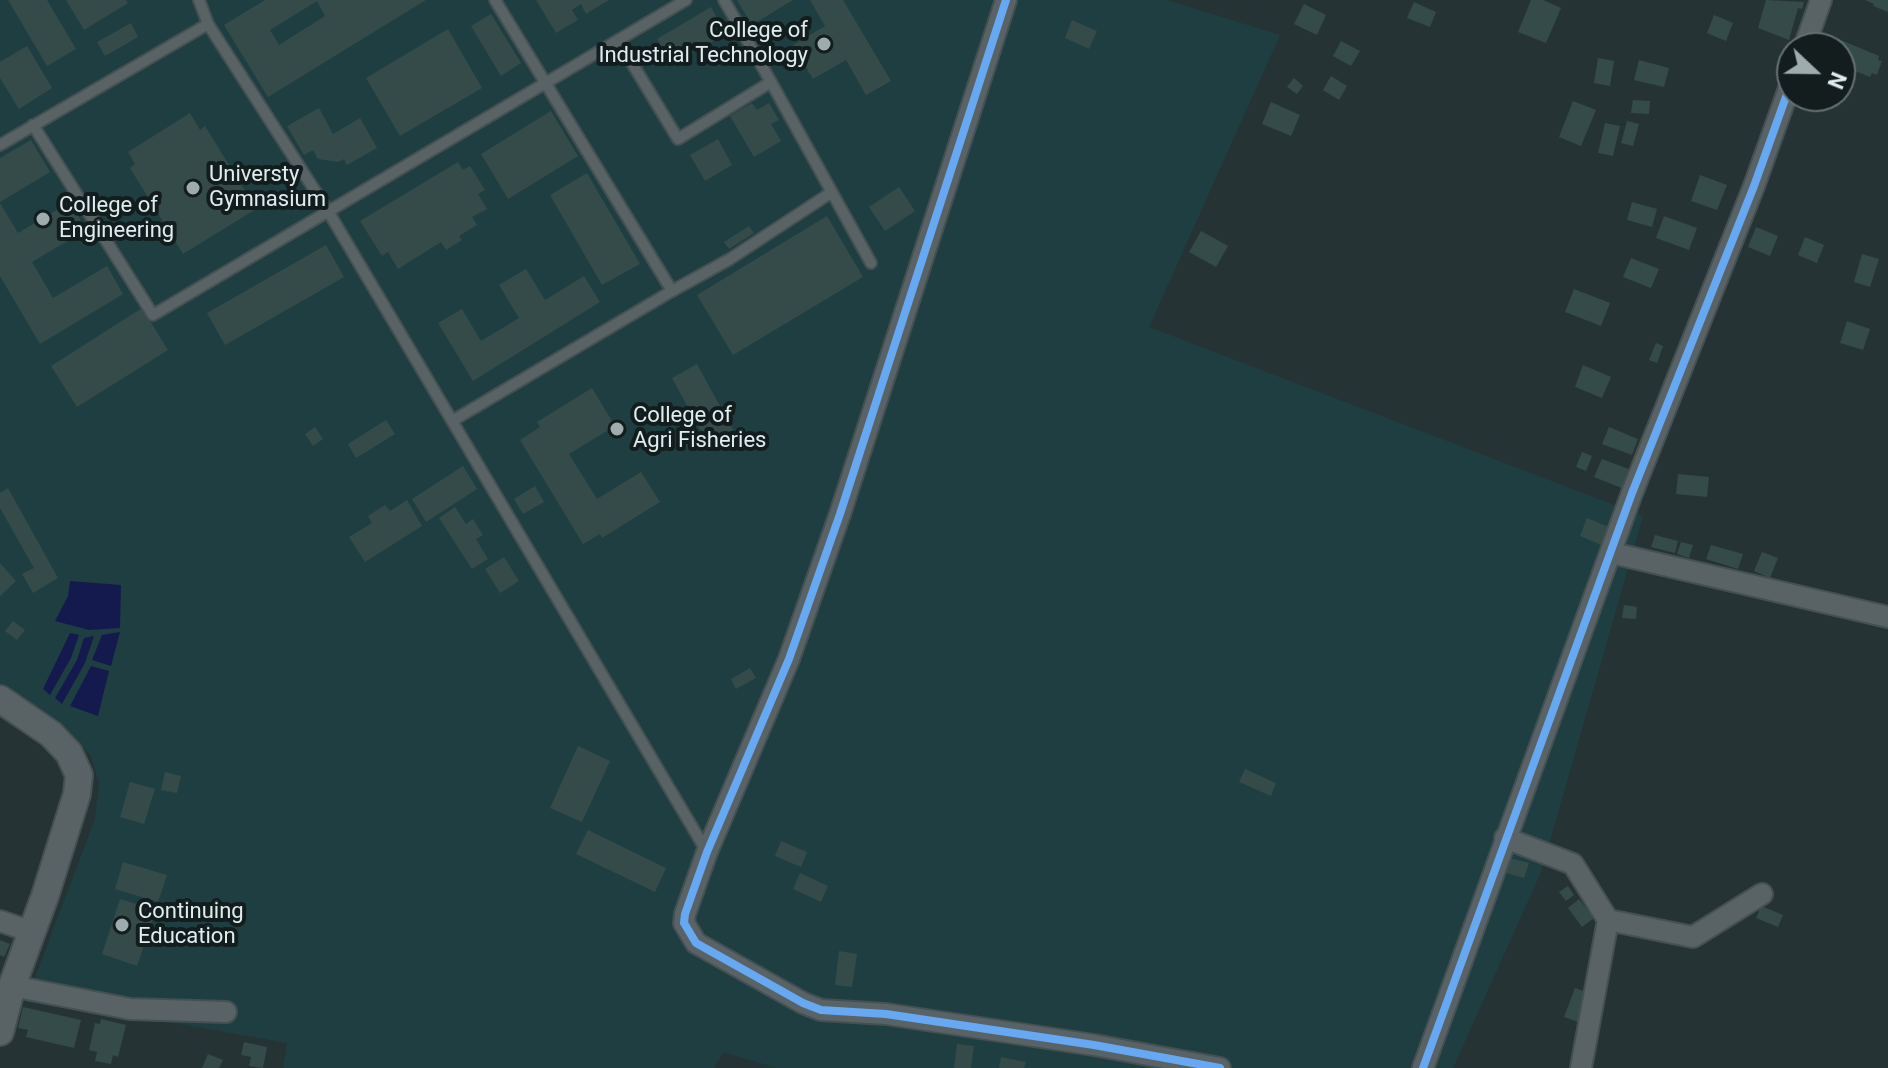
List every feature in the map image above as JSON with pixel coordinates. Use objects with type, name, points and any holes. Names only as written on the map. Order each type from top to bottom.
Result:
[{"type":"street","points":[[1006,0],[845,499],[789,659],[707,852],[684,923],[690,936],[705,948],[821,1010],[886,1014],[1094,1045],[1220,1068]]},
{"type":"street","points":[[1810,32],[1821,0]]},
{"type":"street","points":[[1423,1068],[1632,493],[1781,112]]},
{"type":"street","points":[[1612,553],[1888,617]]},
{"type":"street","points":[[0,699],[51,734],[69,753],[79,775],[77,794],[12,986],[0,1032]]},
{"type":"street","points":[[1505,838],[1573,864],[1608,920],[1581,1068]]},
{"type":"street","points":[[1608,920],[1693,937],[1762,894]]},
{"type":"street","points":[[0,921],[32,932]]},
{"type":"street","points":[[12,986],[130,1009],[226,1012]]},
{"type":"lane","points":[[199,0],[208,24],[328,211],[707,852]]},
{"type":"lane","points":[[495,0],[672,291]]},
{"type":"lane","points":[[33,125],[153,315],[686,0]]},
{"type":"lane","points":[[724,0],[871,263]]},
{"type":"lane","points":[[0,145],[208,24]]},
{"type":"lane","points":[[618,40],[678,139],[771,82]]},
{"type":"lane","points":[[452,421],[730,259],[832,192]]},
{"type":"shaded area","points":[[0,0],[1167,0],[1280,35],[1149,327],[1643,516],[1541,872],[1453,1068],[777,1068],[723,1052],[714,1068],[283,1068],[287,1043],[158,1020],[26,1002],[95,819],[99,783],[91,756],[75,739],[0,684]]},
{"type":"shaded area","points":[[70,581],[121,585],[120,628],[89,630],[55,621],[68,596]]},
{"type":"shaded area","points":[[120,632],[111,666],[92,660],[102,635]]},
{"type":"shaded area","points":[[70,633],[79,635],[71,658],[50,695],[43,689]]},
{"type":"shaded area","points":[[94,636],[85,663],[62,704],[55,698],[77,660],[84,638]]},
{"type":"shaded area","points":[[91,666],[109,671],[98,716],[70,706]]},
{"type":"building","points":[[8,0],[47,0],[76,49],[47,66]]},
{"type":"building","points":[[66,0],[126,0],[128,3],[84,30]]},
{"type":"building","points":[[265,0],[426,0],[268,97],[224,25]],"holes":[[[317,1],[325,16],[279,45],[270,30]]]},
{"type":"building","points":[[536,0],[609,0],[586,14],[581,4],[572,10],[578,20],[556,33]]},
{"type":"building","points":[[737,0],[793,0],[752,25]]},
{"type":"building","points":[[810,0],[843,0],[891,81],[866,95],[846,60],[813,79],[793,45],[825,26]]},
{"type":"building","points":[[1531,0],[1543,0],[1561,8],[1546,43],[1518,32]]},
{"type":"building","points":[[1766,0],[1804,2],[1802,9],[1798,8],[1791,32],[1776,32],[1776,35],[1758,28]]},
{"type":"building","points":[[1865,0],[1888,0],[1888,12],[1873,6]]},
{"type":"building","points":[[1414,2],[1436,12],[1430,27],[1407,18]]},
{"type":"building","points":[[1304,4],[1326,15],[1317,35],[1294,24]]},
{"type":"building","points":[[711,7],[726,34],[672,65],[657,39]]},
{"type":"building","points":[[491,14],[521,63],[501,76],[471,26]]},
{"type":"building","points":[[1714,15],[1733,23],[1726,41],[1707,33]]},
{"type":"building","points":[[1072,20],[1097,31],[1089,49],[1065,38]]},
{"type":"building","points":[[131,23],[138,37],[105,56],[97,42]]},
{"type":"building","points":[[448,29],[482,88],[400,136],[366,78]]},
{"type":"building","points":[[1341,41],[1360,51],[1351,66],[1333,56]]},
{"type":"building","points":[[27,46],[52,88],[19,109],[0,78],[0,62]]},
{"type":"building","points":[[1856,46],[1879,56],[1878,60],[1882,61],[1877,75],[1872,73],[1870,77],[1856,71]]},
{"type":"building","points":[[1598,58],[1614,61],[1610,86],[1594,83]]},
{"type":"building","points":[[1639,60],[1669,68],[1664,87],[1634,80]]},
{"type":"building","points":[[1331,76],[1347,86],[1339,100],[1323,90]]},
{"type":"building","points":[[1294,78],[1303,86],[1297,94],[1287,87]]},
{"type":"building","points":[[1633,100],[1650,101],[1649,114],[1631,113]]},
{"type":"building","points":[[1573,101],[1596,110],[1581,146],[1559,137]]},
{"type":"building","points":[[1271,102],[1300,115],[1291,136],[1262,124]]},
{"type":"building","points":[[752,103],[757,110],[769,103],[779,120],[771,124],[781,141],[754,157],[730,116]]},
{"type":"building","points":[[319,108],[333,134],[360,118],[377,148],[347,165],[344,159],[338,162],[318,159],[313,150],[304,155],[287,126]]},
{"type":"building","points":[[551,111],[578,156],[508,199],[481,154]]},
{"type":"building","name":"Universty Gymnasium","points":[[190,113],[200,130],[205,126],[256,209],[183,254],[130,168],[135,164],[128,152]]},
{"type":"building","points":[[1627,121],[1639,124],[1633,146],[1621,143]]},
{"type":"building","points":[[1605,123],[1620,126],[1613,156],[1598,153]]},
{"type":"building","points":[[718,139],[732,165],[705,181],[690,155]]},
{"type":"building","points":[[31,140],[50,172],[0,202],[0,158]]},
{"type":"building","points":[[458,162],[463,170],[470,166],[485,190],[478,194],[487,209],[472,217],[477,225],[459,236],[462,240],[446,250],[441,242],[398,269],[388,252],[382,256],[360,221]]},
{"type":"building","points":[[587,173],[640,264],[602,285],[550,195]]},
{"type":"building","points":[[1700,175],[1727,185],[1717,210],[1691,201]]},
{"type":"building","points":[[899,187],[915,211],[885,231],[869,207]]},
{"type":"building","points":[[70,202],[86,230],[32,262],[53,298],[107,266],[123,294],[40,344],[0,276],[0,203],[18,233]]},
{"type":"building","points":[[1632,202],[1657,209],[1652,227],[1627,220]]},
{"type":"building","points":[[827,216],[863,277],[733,355],[697,295]]},
{"type":"building","points":[[1664,216],[1697,228],[1689,250],[1656,238]]},
{"type":"building","points":[[749,226],[754,233],[729,249],[724,242]]},
{"type":"building","points":[[1756,227],[1778,236],[1770,256],[1748,247]]},
{"type":"building","points":[[1201,231],[1228,246],[1216,267],[1189,252]]},
{"type":"building","points":[[1805,237],[1824,245],[1817,263],[1798,255]]},
{"type":"building","points":[[326,245],[344,277],[225,345],[207,313]]},
{"type":"building","points":[[1862,254],[1879,259],[1870,287],[1854,282]]},
{"type":"building","points":[[1631,258],[1659,269],[1651,288],[1623,277]]},
{"type":"building","points":[[526,269],[545,300],[584,276],[600,302],[473,381],[438,323],[462,309],[481,341],[519,318],[499,285]]},
{"type":"building","points":[[1574,289],[1610,303],[1601,326],[1565,312]]},
{"type":"building","points":[[142,308],[168,350],[77,407],[51,366]]},
{"type":"building","points":[[1847,321],[1870,329],[1863,350],[1840,343]]},
{"type":"building","points":[[1656,343],[1663,346],[1657,363],[1649,360]]},
{"type":"building","points":[[697,364],[733,430],[708,444],[672,378]]},
{"type":"building","points":[[1583,365],[1611,377],[1602,398],[1575,387]]},
{"type":"building","points":[[592,388],[615,426],[569,454],[597,499],[641,472],[660,502],[602,538],[600,534],[583,544],[520,440],[540,427],[537,422]]},
{"type":"building","points":[[386,420],[395,434],[356,458],[348,444]]},
{"type":"building","points":[[315,427],[323,439],[313,446],[305,434]]},
{"type":"building","points":[[1609,427],[1638,439],[1632,455],[1602,444]]},
{"type":"building","points":[[1582,452],[1592,456],[1586,471],[1576,467]]},
{"type":"building","points":[[1602,459],[1631,470],[1624,489],[1594,477]]},
{"type":"building","points":[[463,466],[477,489],[426,522],[412,499]]},
{"type":"building","points":[[1678,474],[1709,477],[1707,497],[1676,494]]},
{"type":"building","points":[[535,486],[544,502],[523,514],[514,499]]},
{"type":"building","points":[[8,488],[58,578],[33,593],[22,574],[34,568],[0,508],[0,493]]},
{"type":"building","points":[[407,500],[422,526],[365,562],[349,537],[372,523],[368,516],[385,505],[390,511]]},
{"type":"building","points":[[455,507],[466,524],[473,519],[483,535],[476,539],[488,559],[472,569],[439,518]]},
{"type":"building","points":[[1587,518],[1609,527],[1601,545],[1580,536]]},
{"type":"building","points":[[1655,535],[1678,541],[1675,553],[1651,547]]},
{"type":"building","points":[[1681,542],[1693,545],[1689,558],[1677,554]]},
{"type":"building","points":[[1711,545],[1743,554],[1738,569],[1706,559]]},
{"type":"building","points":[[1762,552],[1778,558],[1770,578],[1754,571]]},
{"type":"building","points":[[504,557],[519,581],[500,593],[485,569]]},
{"type":"building","points":[[0,563],[16,581],[0,596]]},
{"type":"building","points":[[1624,605],[1637,607],[1636,619],[1622,618]]},
{"type":"building","points":[[13,621],[25,630],[17,640],[5,631]]},
{"type":"building","points":[[750,668],[756,678],[736,689],[731,679]]},
{"type":"building","points":[[578,746],[610,761],[582,822],[550,808]]},
{"type":"building","points":[[1245,769],[1276,783],[1271,796],[1239,782]]},
{"type":"building","points":[[165,772],[181,776],[177,793],[161,790]]},
{"type":"building","points":[[130,782],[155,789],[144,824],[120,817]]},
{"type":"building","points":[[588,830],[666,868],[655,892],[576,854]]},
{"type":"building","points":[[781,841],[807,852],[801,867],[775,856]]},
{"type":"building","points":[[1510,858],[1529,863],[1524,878],[1506,873]]},
{"type":"building","points":[[123,862],[167,875],[158,902],[115,889]]},
{"type":"building","points":[[800,873],[828,886],[821,902],[793,889]]},
{"type":"building","points":[[1568,886],[1574,895],[1566,901],[1559,892]]},
{"type":"building","points":[[120,899],[156,910],[137,966],[102,954]]},
{"type":"building","points":[[1579,899],[1594,918],[1582,927],[1568,908]]},
{"type":"building","points":[[1761,906],[1783,915],[1778,927],[1756,918]]},
{"type":"building","points":[[0,940],[10,944],[4,957],[0,955]]},
{"type":"building","points":[[839,951],[857,954],[852,987],[835,985]]},
{"type":"building","points":[[1575,988],[1589,993],[1578,1022],[1564,1017]]},
{"type":"building","points":[[23,1007],[81,1020],[74,1048],[26,1037],[28,1030],[18,1028]]},
{"type":"building","points":[[101,1019],[126,1025],[118,1057],[113,1055],[111,1064],[95,1061],[97,1052],[89,1050],[95,1023],[100,1024]]},
{"type":"building","points":[[244,1042],[267,1047],[263,1068],[249,1066],[251,1057],[241,1055]]},
{"type":"building","points":[[957,1044],[974,1046],[971,1068],[954,1068]]},
{"type":"building","points":[[208,1054],[223,1060],[219,1068],[202,1068]]},
{"type":"building","points":[[1001,1057],[1026,1062],[1024,1068],[999,1068]]},
{"type":"cycle path","points":[[1006,0],[840,514],[789,659],[707,852],[684,923],[696,943],[821,1010],[886,1014],[1094,1045],[1220,1068]]},
{"type":"cycle path","points":[[1423,1068],[1632,493],[1781,112]]},
{"type":"place","name":"College of Industrial Technology","points":[[824,44]]},
{"type":"place","name":"Universty Gymnasium","points":[[193,188]]},
{"type":"place","name":"College of Engineering","points":[[43,219]]},
{"type":"place","name":"College of Agri Fisheries","points":[[617,429]]},
{"type":"place","name":"Continuing Education","points":[[122,925]]}]
